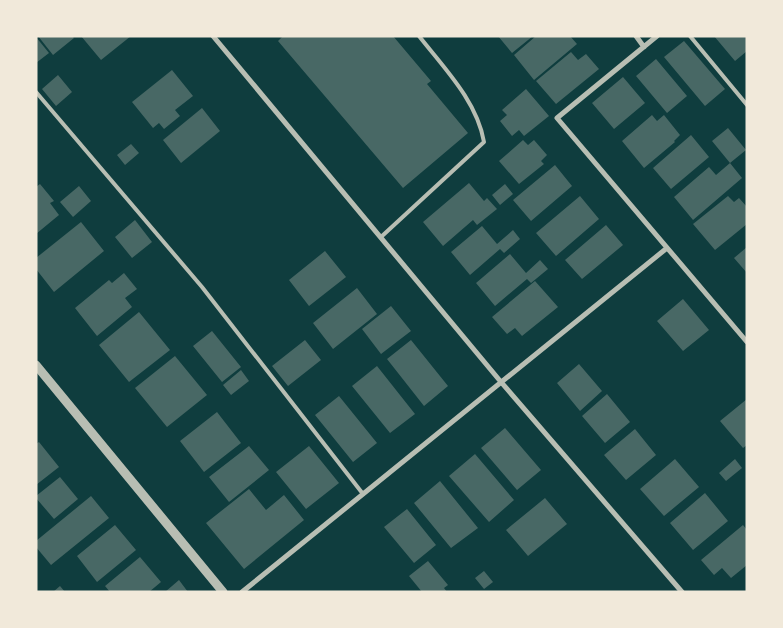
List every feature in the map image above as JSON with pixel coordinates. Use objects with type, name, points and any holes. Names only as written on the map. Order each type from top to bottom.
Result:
[{"type":"street","points":[[213,36],[501,382],[682,592]]},
{"type":"street","points":[[636,36],[644,47]]},
{"type":"street","points":[[657,36],[557,118],[747,342]]},
{"type":"street","points":[[242,592],[667,248]]},
{"type":"street","points":[[36,365],[223,592]]},
{"type":"lane","points":[[381,237],[484,142],[476,115],[460,88],[419,36]]},
{"type":"lane","points":[[690,36],[747,105]]},
{"type":"lane","points":[[36,92],[202,287],[363,494]]},
{"type":"building","points":[[38,36],[72,36],[74,38],[53,55]]},
{"type":"building","points":[[81,36],[131,36],[101,60]]},
{"type":"building","points":[[283,36],[393,36],[431,81],[427,84],[468,133],[403,188],[278,41]]},
{"type":"building","points":[[498,36],[533,36],[512,53]]},
{"type":"building","points":[[536,36],[570,36],[577,44],[534,80],[514,55]]},
{"type":"building","points":[[714,36],[747,36],[747,51],[735,61]]},
{"type":"building","points":[[36,37],[49,53],[36,63]]},
{"type":"building","points":[[684,41],[725,89],[705,106],[664,57]]},
{"type":"building","points":[[571,52],[578,60],[586,54],[599,69],[556,104],[536,81]]},
{"type":"building","points":[[656,59],[687,96],[667,113],[636,76]]},
{"type":"building","points":[[172,70],[193,96],[175,110],[180,116],[164,129],[159,123],[153,128],[132,102]]},
{"type":"building","points":[[58,75],[72,92],[56,106],[42,89]]},
{"type":"building","points":[[623,77],[645,103],[614,129],[592,103]]},
{"type":"building","points":[[526,89],[549,116],[524,136],[519,130],[512,136],[500,121],[507,115],[502,110]]},
{"type":"building","points":[[202,108],[220,131],[181,163],[163,140]]},
{"type":"building","points":[[652,115],[657,121],[664,115],[680,135],[675,142],[644,168],[622,141]]},
{"type":"building","points":[[728,128],[746,150],[730,163],[712,141]]},
{"type":"building","points":[[691,135],[709,157],[671,189],[653,168]]},
{"type":"building","points":[[523,140],[528,145],[534,140],[547,155],[541,161],[544,164],[519,184],[499,161]]},
{"type":"building","points":[[131,144],[139,153],[125,165],[117,155]]},
{"type":"building","points":[[730,163],[742,178],[693,220],[674,197],[709,167],[716,175]]},
{"type":"building","points":[[555,165],[572,186],[531,221],[513,200]]},
{"type":"building","points":[[469,183],[484,201],[487,198],[497,209],[477,225],[473,220],[443,246],[423,222]]},
{"type":"building","points":[[40,184],[54,201],[50,203],[59,215],[36,234],[36,187]]},
{"type":"building","points":[[505,184],[513,194],[500,205],[492,195]]},
{"type":"building","points":[[79,186],[91,201],[73,217],[60,202]]},
{"type":"building","points":[[580,196],[599,219],[556,256],[536,233]]},
{"type":"building","points":[[728,196],[734,202],[739,198],[747,207],[747,224],[715,250],[693,224]]},
{"type":"building","points":[[135,220],[152,242],[132,258],[115,237]]},
{"type":"building","points":[[81,222],[104,251],[54,292],[36,269],[36,258]]},
{"type":"building","points":[[606,225],[623,245],[582,279],[565,260]]},
{"type":"building","points":[[482,226],[497,244],[513,230],[520,239],[504,253],[500,249],[470,275],[451,252]]},
{"type":"building","points":[[747,247],[747,273],[734,258]]},
{"type":"building","points":[[325,251],[346,277],[309,306],[289,280]]},
{"type":"building","points":[[510,254],[526,273],[540,260],[548,269],[531,283],[527,279],[495,306],[476,283]]},
{"type":"building","points":[[124,273],[137,289],[125,298],[132,307],[97,336],[75,308],[109,280],[112,283]]},
{"type":"building","points":[[535,281],[558,307],[522,336],[515,328],[507,334],[492,317]]},
{"type":"building","points":[[357,288],[377,314],[333,349],[313,323]]},
{"type":"building","points":[[683,299],[709,330],[683,351],[657,321]]},
{"type":"building","points":[[391,306],[411,331],[381,354],[362,329]]},
{"type":"building","points":[[139,312],[170,350],[129,382],[99,345]]},
{"type":"building","points":[[212,331],[241,367],[222,382],[193,346]]},
{"type":"building","points":[[305,340],[321,360],[288,386],[272,366]]},
{"type":"building","points":[[411,340],[448,386],[424,406],[387,359]]},
{"type":"building","points":[[175,356],[207,395],[167,427],[135,388]]},
{"type":"building","points":[[579,364],[602,391],[580,411],[557,383]]},
{"type":"building","points":[[377,366],[415,414],[390,433],[352,386]]},
{"type":"building","points":[[241,370],[249,381],[231,395],[223,385]]},
{"type":"building","points":[[607,394],[630,422],[605,443],[582,416]]},
{"type":"building","points":[[339,396],[377,443],[353,462],[315,415]]},
{"type":"building","points":[[747,399],[747,445],[743,448],[720,421]]},
{"type":"building","points":[[217,412],[241,443],[204,472],[180,441]]},
{"type":"building","points":[[505,428],[541,470],[517,490],[481,448]]},
{"type":"building","points":[[635,429],[656,455],[626,480],[604,455]]},
{"type":"building","points":[[39,442],[59,467],[36,485],[36,444]]},
{"type":"building","points":[[249,446],[269,470],[229,502],[209,477]]},
{"type":"building","points":[[309,446],[339,483],[306,509],[276,472]]},
{"type":"building","points":[[475,454],[514,500],[489,522],[449,476]]},
{"type":"building","points":[[675,459],[699,487],[664,516],[640,489]]},
{"type":"building","points":[[735,459],[742,468],[726,481],[719,473]]},
{"type":"building","points":[[60,477],[78,499],[54,519],[36,496]]},
{"type":"building","points":[[440,481],[478,528],[451,548],[414,503]]},
{"type":"building","points":[[249,489],[266,510],[284,495],[304,520],[244,569],[206,523]]},
{"type":"building","points":[[705,493],[728,521],[693,550],[670,523]]},
{"type":"building","points":[[91,496],[109,518],[51,565],[36,547],[36,541]]},
{"type":"building","points":[[545,498],[567,524],[528,556],[506,530]]},
{"type":"building","points":[[407,509],[436,545],[414,563],[384,527]]},
{"type":"building","points":[[115,525],[136,550],[97,582],[77,556]]},
{"type":"building","points":[[743,525],[747,530],[747,565],[731,578],[722,568],[714,575],[701,560]]},
{"type":"building","points":[[140,557],[161,582],[149,592],[110,592],[105,586]]},
{"type":"building","points":[[428,561],[448,585],[444,588],[447,592],[422,592],[409,576]]},
{"type":"building","points":[[484,571],[493,582],[484,589],[475,578]]},
{"type":"building","points":[[179,580],[188,592],[165,592]]},
{"type":"building","points":[[60,586],[65,592],[53,592]]}]
